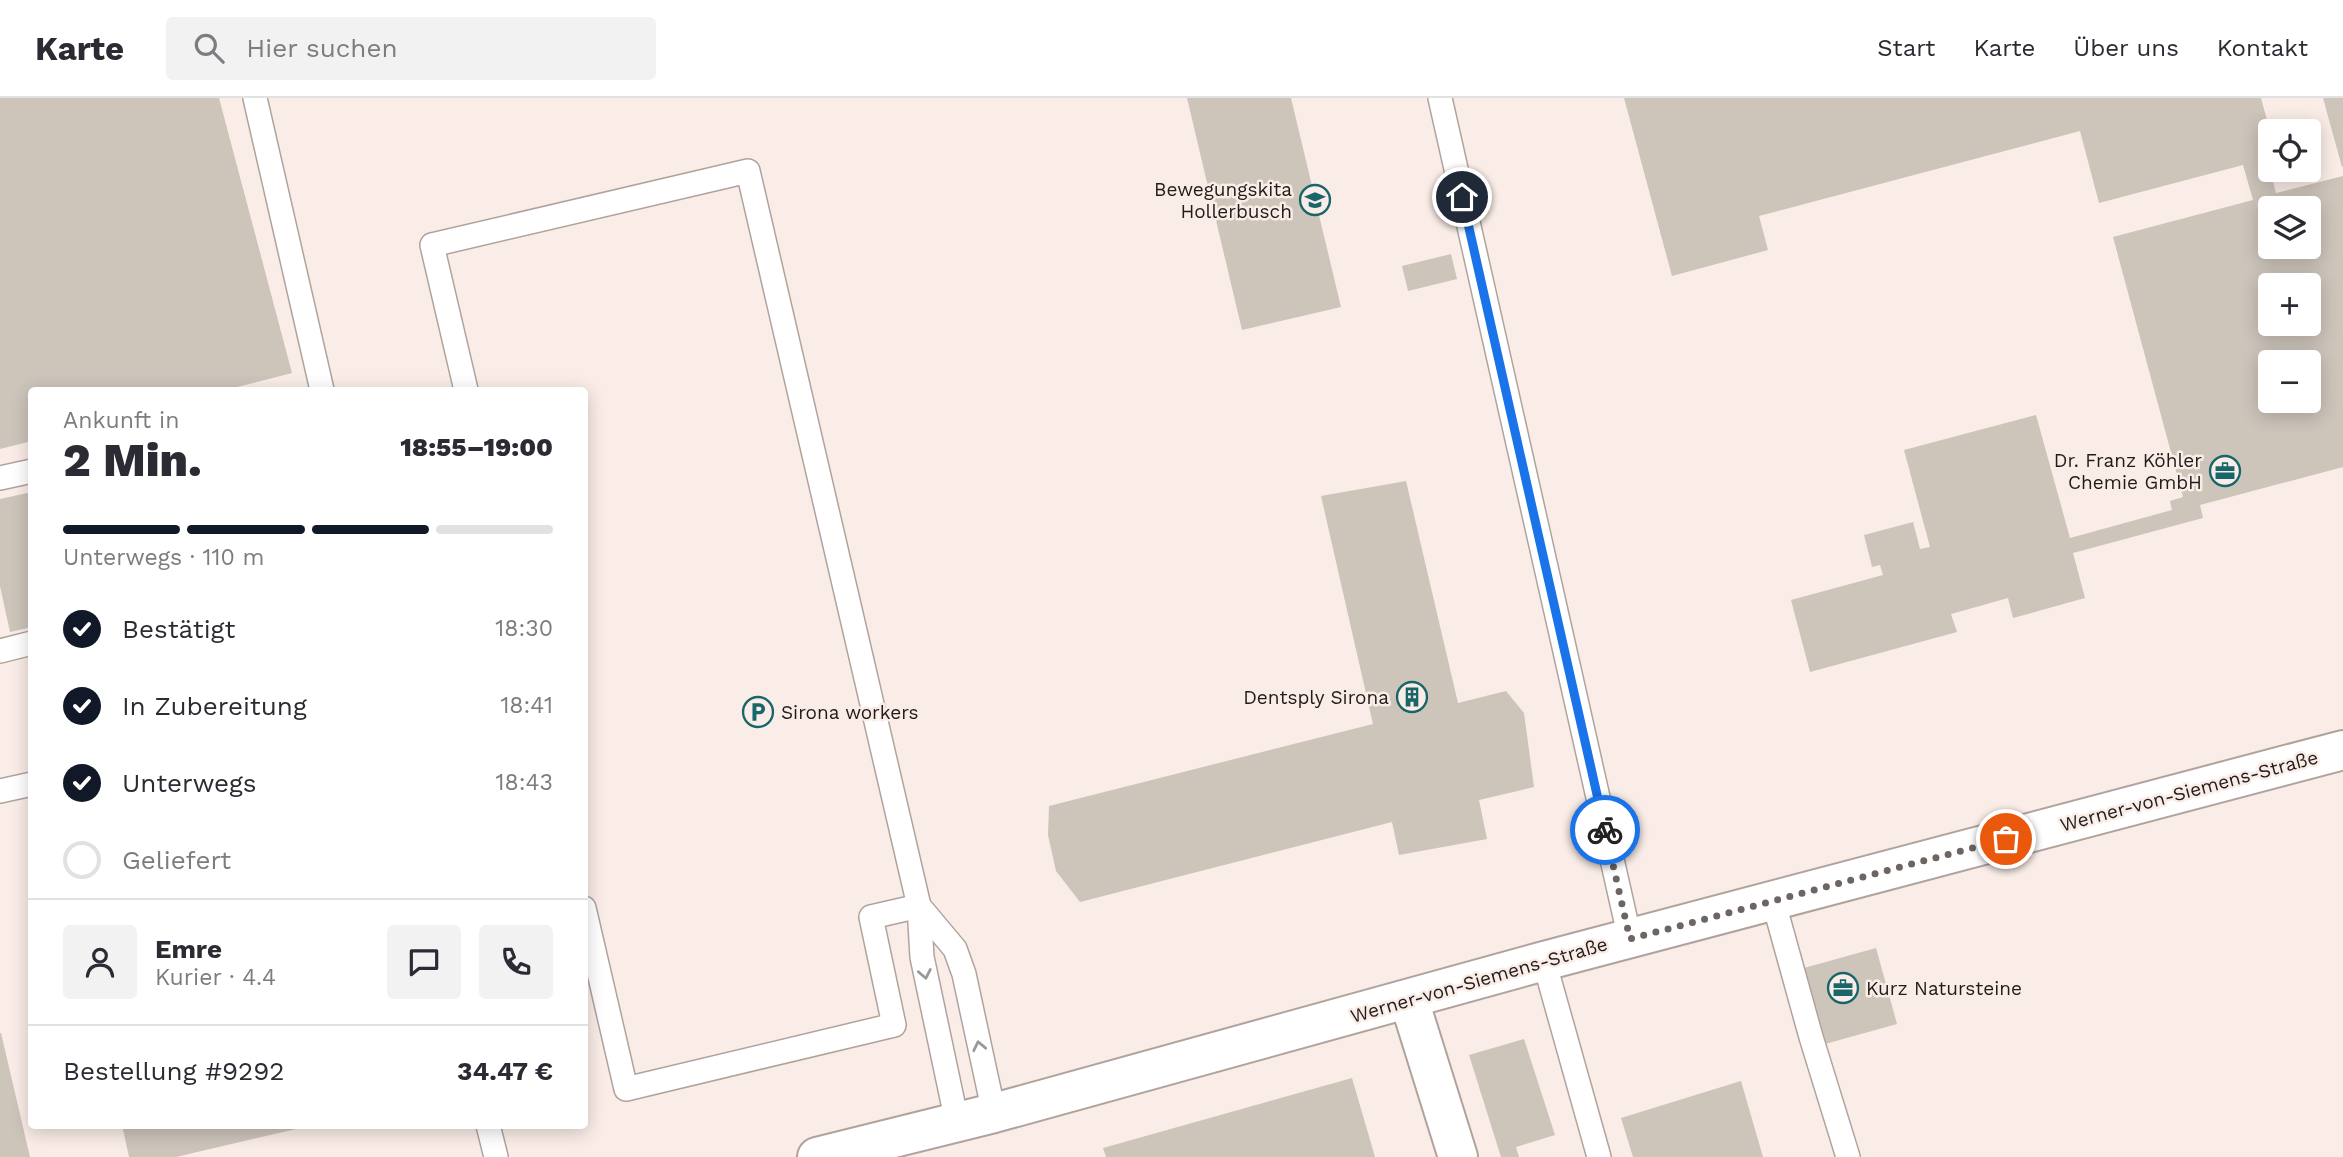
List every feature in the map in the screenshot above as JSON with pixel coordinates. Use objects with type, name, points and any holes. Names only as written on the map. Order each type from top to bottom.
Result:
[{"type":"street","name":"Werner-von-Siemens-Straße","points":[[817,1157],[994,1113],[1544,961],[2343,750]]},
{"type":"street","points":[[1409,1000],[1458,1157]]},
{"type":"lane","points":[[256,98],[321,387]]},
{"type":"lane","points":[[1440,98],[1630,939]]},
{"type":"lane","points":[[465,387],[432,245],[748,172],[919,906],[922,957],[957,1122]]},
{"type":"lane","points":[[0,478],[28,472]]},
{"type":"lane","points":[[0,651],[28,644]]},
{"type":"lane","points":[[0,791],[28,785]]},
{"type":"lane","points":[[1773,900],[1848,1157]]},
{"type":"lane","points":[[588,925],[626,1089],[894,1025],[872,917],[919,906]]},
{"type":"lane","points":[[919,906],[954,948],[964,974],[994,1113]]},
{"type":"lane","points":[[1544,961],[1599,1157]]},
{"type":"lane","points":[[489,1129],[496,1157]]},
{"type":"building","points":[[0,98],[219,98],[292,373],[237,387],[28,387],[28,442],[0,449]]},
{"type":"building","points":[[1187,98],[1291,98],[1341,307],[1242,330]]},
{"type":"building","points":[[1624,98],[2261,98],[2267,119],[2258,119],[2258,182],[2273,182],[2276,193],[2343,176],[2343,467],[2200,505],[2203,518],[2073,553],[2085,598],[2013,618],[2008,598],[1951,614],[1957,632],[1810,672],[1791,600],[1883,575],[1880,565],[1872,567],[1864,535],[1913,522],[1920,549],[1930,547],[1904,450],[2036,415],[2070,538],[2172,510],[2170,501],[2183,497],[2113,237],[2253,200],[2243,165],[2099,203],[2080,131],[1759,216],[1768,250],[1672,276]]},
{"type":"building","points":[[2323,98],[2343,98],[2343,167],[2342,167]]},
{"type":"building","points":[[1451,254],[1457,279],[1408,291],[1402,266]]},
{"type":"building","name":"Dentsply Sirona","points":[[1406,481],[1458,703],[1506,691],[1524,713],[1534,787],[1479,800],[1487,839],[1399,855],[1392,822],[1080,902],[1056,871],[1048,835],[1049,806],[1373,724],[1321,496]]},
{"type":"building","points":[[28,493],[28,628],[10,632],[0,586],[0,499]]},
{"type":"building","points":[[1876,948],[1897,1024],[1818,1046],[1797,970]]},
{"type":"building","points":[[1,1033],[30,1157],[0,1157]]},
{"type":"building","points":[[1524,1039],[1555,1135],[1516,1147],[1519,1157],[1501,1157],[1469,1055]]},
{"type":"building","points":[[1352,1078],[1375,1157],[1106,1157],[1103,1148]]},
{"type":"building","points":[[1741,1081],[1763,1157],[1633,1157],[1621,1118]]},
{"type":"building","points":[[123,1129],[296,1129],[176,1157],[129,1157]]},
{"type":"way so far","points":[[1605,830],[1630,939],[2006,839]]},
{"type":"place","name":"Bewegungskita Hollerbusch","points":[[1315,200]]},
{"type":"place","name":"Dr. Franz Köhler Chemie GmbH","points":[[2225,471]]},
{"type":"place","name":"Dentsply Sirona","points":[[1412,697]]},
{"type":"place","name":"Sirona workers","points":[[758,712]]},
{"type":"place","name":"Kurz Natursteine","points":[[1843,988]]},
{"type":"route","points":[[1462,197],[1605,830]]}]
